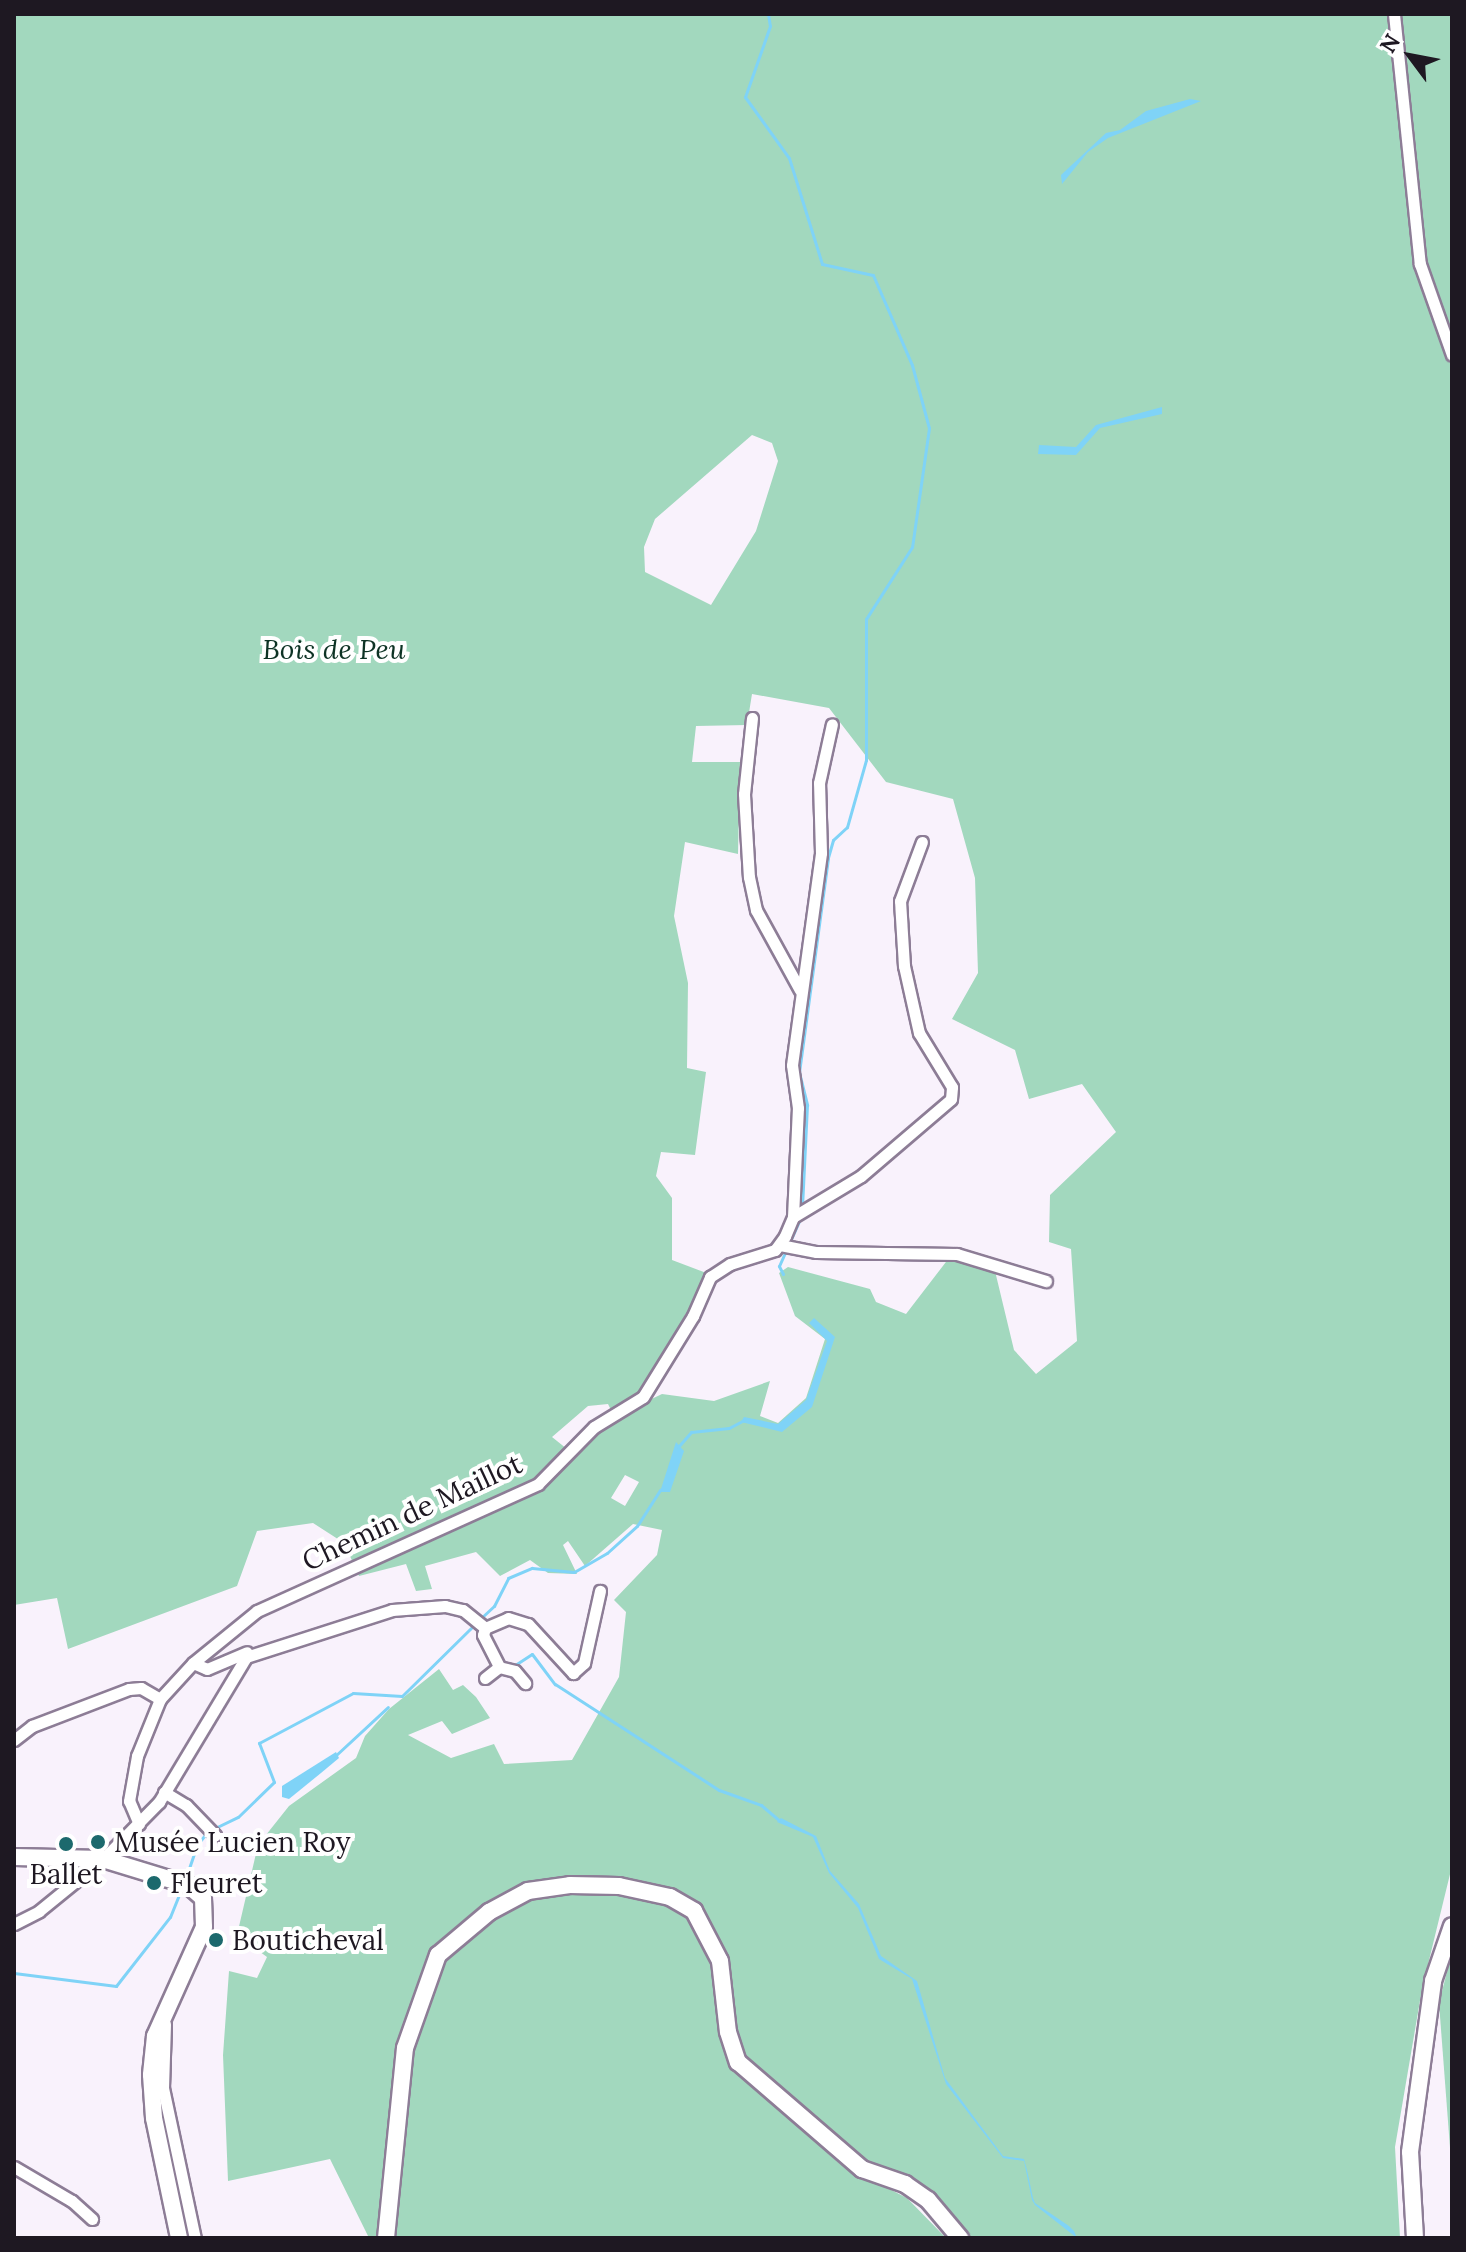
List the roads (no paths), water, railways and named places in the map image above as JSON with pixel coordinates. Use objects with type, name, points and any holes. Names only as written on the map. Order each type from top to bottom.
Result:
[{"type":"street","points":[[1394,14],[1420,264],[1452,355]]},
{"type":"street","points":[[752,718],[744,794],[749,877],[756,910],[800,990]]},
{"type":"street","points":[[832,724],[819,783],[821,853],[792,1065],[798,1108],[799,1214],[785,1247],[957,1254],[1046,1281]]},
{"type":"street","points":[[799,1214],[861,1176],[951,1099],[952,1087],[919,1033],[904,966],[900,901],[922,842]]},
{"type":"street","name":"Chemin de Maillot","points":[[139,1824],[132,1816],[129,1783],[160,1699],[193,1663],[257,1611],[538,1484],[594,1427],[643,1397],[693,1316],[710,1277],[785,1247]]},
{"type":"street","points":[[14,1924],[39,1911],[103,1859],[139,1824],[164,1792],[240,1661],[255,1653],[392,1610],[445,1606],[480,1623],[514,1618],[528,1624],[565,1668],[578,1671],[600,1591]]},
{"type":"street","points":[[480,1623],[499,1667],[515,1671],[525,1683]]},
{"type":"street","points":[[193,1663],[207,1669],[242,1651],[255,1653]]},
{"type":"street","points":[[485,1678],[499,1667]]},
{"type":"street","points":[[14,1740],[32,1726],[129,1689],[141,1688],[160,1699]]},
{"type":"street","points":[[164,1792],[212,1831]]},
{"type":"street","points":[[14,1857],[103,1859],[172,1880],[198,1892],[206,1917],[155,2036],[154,2118],[179,2238]]},
{"type":"street","points":[[386,2238],[405,2048],[438,1955],[489,1912],[528,1891],[570,1885],[619,1886],[670,1897],[694,1911],[720,1961],[728,2032],[738,2062],[862,2169],[905,2184],[928,2200],[960,2238]]},
{"type":"street","points":[[1415,2238],[1410,2152],[1433,1981],[1452,1926]]},
{"type":"street","points":[[166,2011],[163,2088],[195,2238]]},
{"type":"street","points":[[14,2167],[72,2201],[92,2219]]},
{"type":"water","points":[[1190,99],[1201,101],[1108,138],[1088,152],[1062,184],[1061,175],[1106,133],[1120,130],[1146,111]]},
{"type":"water","points":[[1162,407],[1162,414],[1100,428],[1076,455],[1038,454],[1039,445],[1076,447],[1096,425]]},
{"type":"water","points":[[814,1318],[835,1337],[812,1407],[782,1432],[741,1422],[744,1417],[778,1424],[806,1400],[827,1341],[809,1323]]},
{"type":"water","points":[[676,1442],[684,1451],[670,1492],[660,1492]]},
{"type":"water","points":[[336,1752],[339,1758],[321,1773],[289,1799],[282,1797],[282,1786]]},
{"type":"water","points":[[781,1818],[816,1836],[830,1871],[859,1904],[881,1956],[917,1981],[945,2078],[1003,2156],[1024,2159],[1035,2203],[1069,2226],[1077,2238],[1035,2205],[1032,2200],[1024,2161],[1003,2158],[946,2084],[912,1979],[879,1959],[858,1908],[829,1873],[813,1837],[777,1822]]},
{"type":"waterway","points":[[768,14],[770,26],[745,97],[789,158],[822,264],[873,275],[912,365],[929,428],[912,547],[866,619],[866,760],[847,827],[833,840],[828,858],[799,1072],[807,1105],[802,1208]]},
{"type":"waterway","points":[[783,1274],[779,1266],[800,1219]]},
{"type":"waterway","points":[[678,1447],[691,1432],[729,1428],[744,1420]]},
{"type":"waterway","points":[[481,1618],[494,1606],[508,1578],[532,1568],[574,1572],[607,1553],[637,1526],[660,1490]]},
{"type":"waterway","points":[[215,1828],[238,1817],[274,1782],[259,1743],[353,1693],[402,1696],[476,1623]]},
{"type":"waterway","points":[[515,1665],[532,1654],[555,1684],[719,1790],[761,1805],[779,1820]]},
{"type":"waterway","points":[[335,1756],[388,1707]]},
{"type":"waterway","points":[[186,1877],[197,1845],[208,1831]]},
{"type":"waterway","points":[[14,1973],[116,1986],[170,1917],[182,1888]]},
{"type":"place","name":"Musée Lucien Roy","points":[[98,1842]]},
{"type":"place","name":"Ballet","points":[[66,1844]]},
{"type":"place","name":"Fleuret","points":[[154,1883]]},
{"type":"place","name":"Bouticheval","points":[[216,1940]]},
{"type":"park label","name":"Bois de Peu","points":[[334,649]]}]
